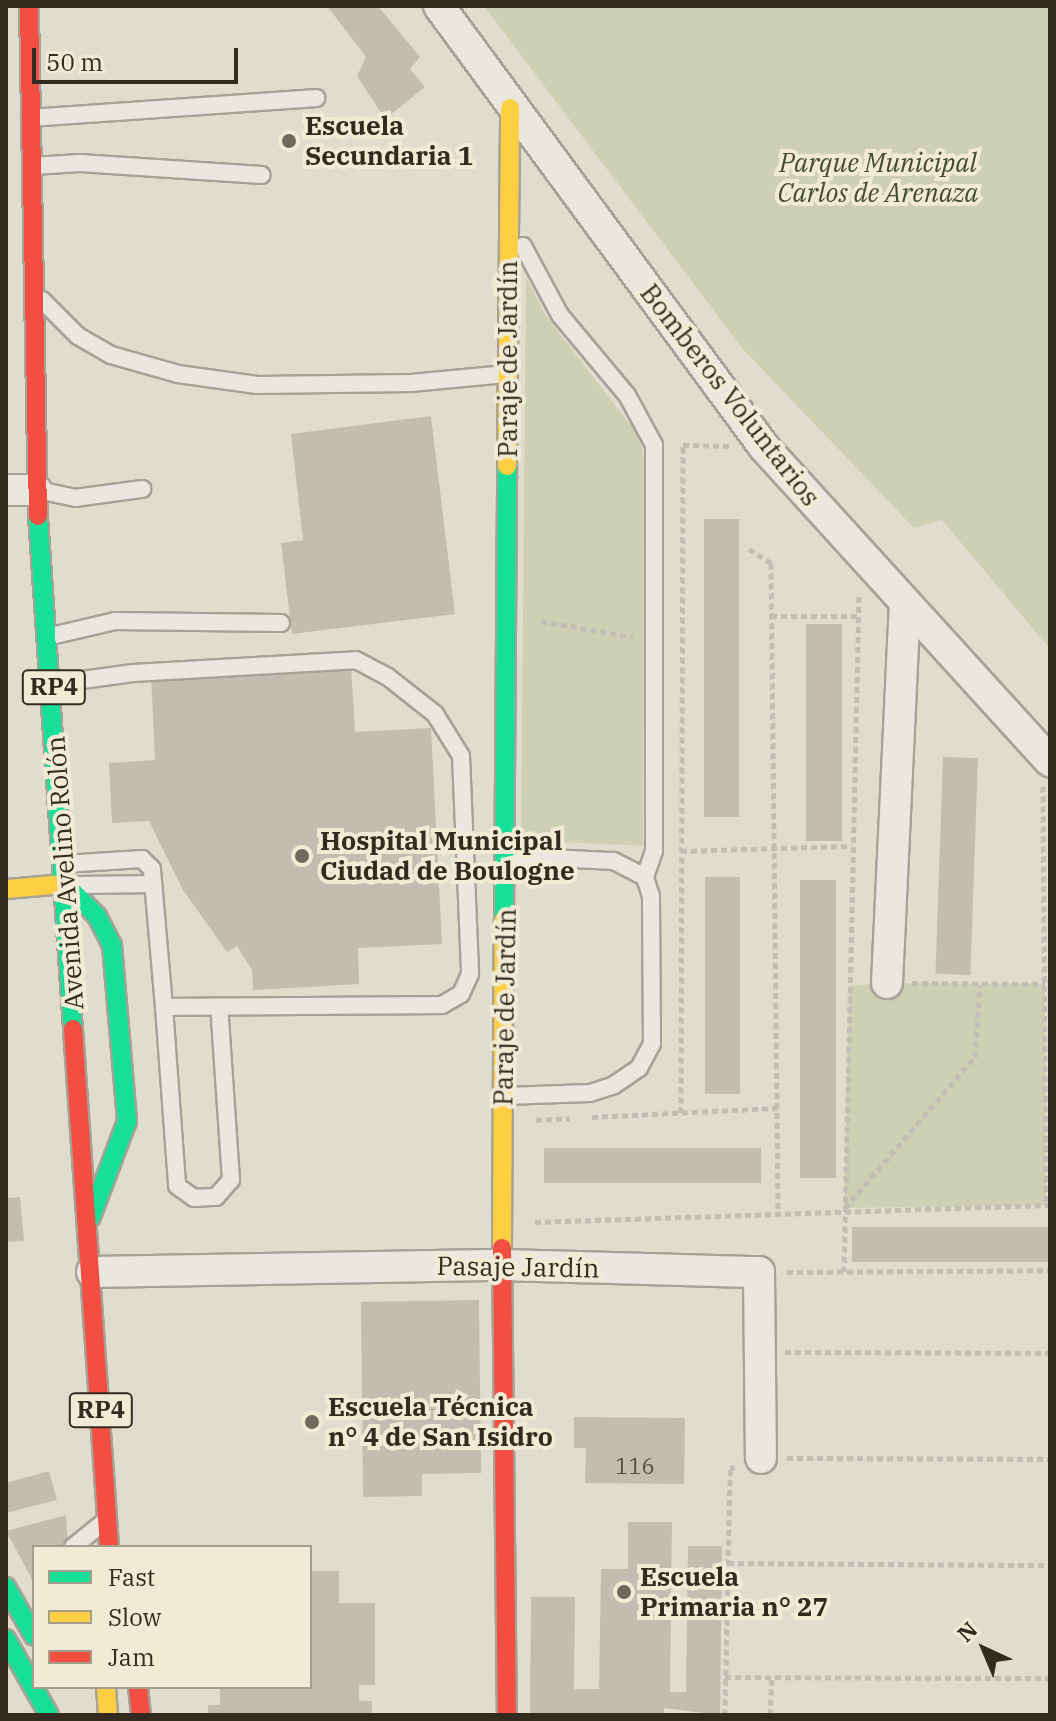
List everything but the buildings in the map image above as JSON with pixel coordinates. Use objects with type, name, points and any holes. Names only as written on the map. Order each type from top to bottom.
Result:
[{"type":"main road","name":"Avenida Avelino Rolón","points":[[29,6],[18,84],[30,118],[36,490],[51,636],[109,1545]]},
{"type":"main road","name":"Paraje de Jardín","points":[[507,1715],[502,1223],[509,611],[507,374],[510,108]]},
{"type":"main road","points":[[6,889],[65,884],[97,916],[112,945],[127,1121],[114,1171],[89,1222]]},
{"type":"main road","points":[[8,1578],[32,1632]]},
{"type":"main road","points":[[6,1639],[32,1685]]},
{"type":"main road","points":[[34,1689],[49,1715]]},
{"type":"main road","points":[[106,1689],[108,1715]]},
{"type":"main road","points":[[138,1689],[141,1715]]},
{"type":"street","name":"Bomberos Voluntarios","points":[[439,6],[510,108],[764,447],[1046,756]]},
{"type":"street","points":[[6,490],[36,490]]},
{"type":"street","points":[[887,983],[905,603]]},
{"type":"street","name":"Pasaje Jardín","points":[[92,1272],[503,1265],[759,1272]]},
{"type":"street","points":[[759,1272],[761,1458]]},
{"type":"lane","points":[[30,118],[316,98]]},
{"type":"lane","points":[[32,166],[80,163],[262,175]]},
{"type":"lane","points":[[504,1096],[590,1093],[639,1068],[652,1044],[651,896],[645,877],[654,851],[654,445],[627,395],[560,315],[510,219]]},
{"type":"lane","points":[[33,290],[78,336],[111,355],[178,374],[257,385],[411,383],[507,374]]},
{"type":"lane","points":[[36,490],[75,498],[142,489]]},
{"type":"lane","points":[[51,636],[115,621],[281,623]]},
{"type":"lane","points":[[53,684],[133,673],[356,660],[435,714],[452,735],[461,756],[470,974],[461,994],[442,1005],[164,1007]]},
{"type":"lane","points":[[506,856],[613,861],[645,877]]},
{"type":"lane","points":[[64,864],[142,859],[152,869],[177,1186],[194,1198],[216,1197],[231,1180],[219,1006]]},
{"type":"lane","points":[[65,884],[153,884]]},
{"type":"lane","points":[[76,1545],[108,1520]]},
{"type":"path","points":[[654,445],[764,447]]},
{"type":"path","points":[[681,1113],[683,445]]},
{"type":"path","points":[[749,549],[771,563],[778,1209]]},
{"type":"path","points":[[844,1272],[857,616],[863,558]]},
{"type":"path","points":[[509,611],[566,629],[655,639],[682,637]]},
{"type":"path","points":[[771,616],[857,616]]},
{"type":"path","points":[[502,1223],[778,1209],[1048,1205],[1046,756]]},
{"type":"path","points":[[681,851],[852,846]]},
{"type":"path","points":[[887,983],[1045,984]]},
{"type":"path","points":[[844,1208],[975,1057],[980,985]]},
{"type":"path","points":[[504,1122],[778,1108]]},
{"type":"path","points":[[759,1272],[1050,1270]]},
{"type":"path","points":[[760,1352],[1050,1353]]},
{"type":"path","points":[[725,1715],[730,1468],[761,1458],[1050,1459]]},
{"type":"path","points":[[728,1563],[1050,1565]]},
{"type":"path","points":[[725,1677],[1050,1678]]},
{"type":"path","points":[[770,1715],[772,1677]]},
{"type":"green space","name":"Parque Municipal Carlos de Arenaza","points":[[484,6],[1050,6],[1050,649],[942,520],[914,528],[741,347]]},
{"type":"green space","points":[[526,277],[546,316],[638,435],[644,457],[643,846],[521,840]]},
{"type":"green space","points":[[887,983],[1045,984],[1046,1205],[844,1208],[849,986]]},
{"type":"traffic: fast","points":[[504,920],[507,466]]},
{"type":"traffic: fast","points":[[38,516],[73,1029]]},
{"type":"traffic: fast","points":[[65,884],[97,916],[112,945],[127,1121],[91,1217]]},
{"type":"traffic: fast","points":[[6,1587],[32,1632]]},
{"type":"traffic: fast","points":[[6,1639],[32,1685]]},
{"type":"traffic: fast","points":[[34,1689],[49,1715]]},
{"type":"traffic: slow","points":[[507,466],[510,108]]},
{"type":"traffic: slow","points":[[6,889],[65,884]]},
{"type":"traffic: slow","points":[[502,1248],[504,920]]},
{"type":"traffic: slow","points":[[106,1689],[108,1715]]},
{"type":"traffic: jam","points":[[29,6],[38,516]]},
{"type":"traffic: jam","points":[[73,1029],[109,1545]]},
{"type":"traffic: jam","points":[[502,1248],[507,1715]]},
{"type":"traffic: jam","points":[[138,1689],[141,1715]]},
{"type":"place","name":"Escuela Secundaria 1","points":[[289,141]]},
{"type":"place","name":"Hospital Municipal Ciudad de Boulogne","points":[[302,856]]},
{"type":"place","name":"Escuela Técnica n° 4 de San Isidro","points":[[312,1422]]},
{"type":"place","name":"Escuela Primaria n° 27","points":[[624,1592]]}]
